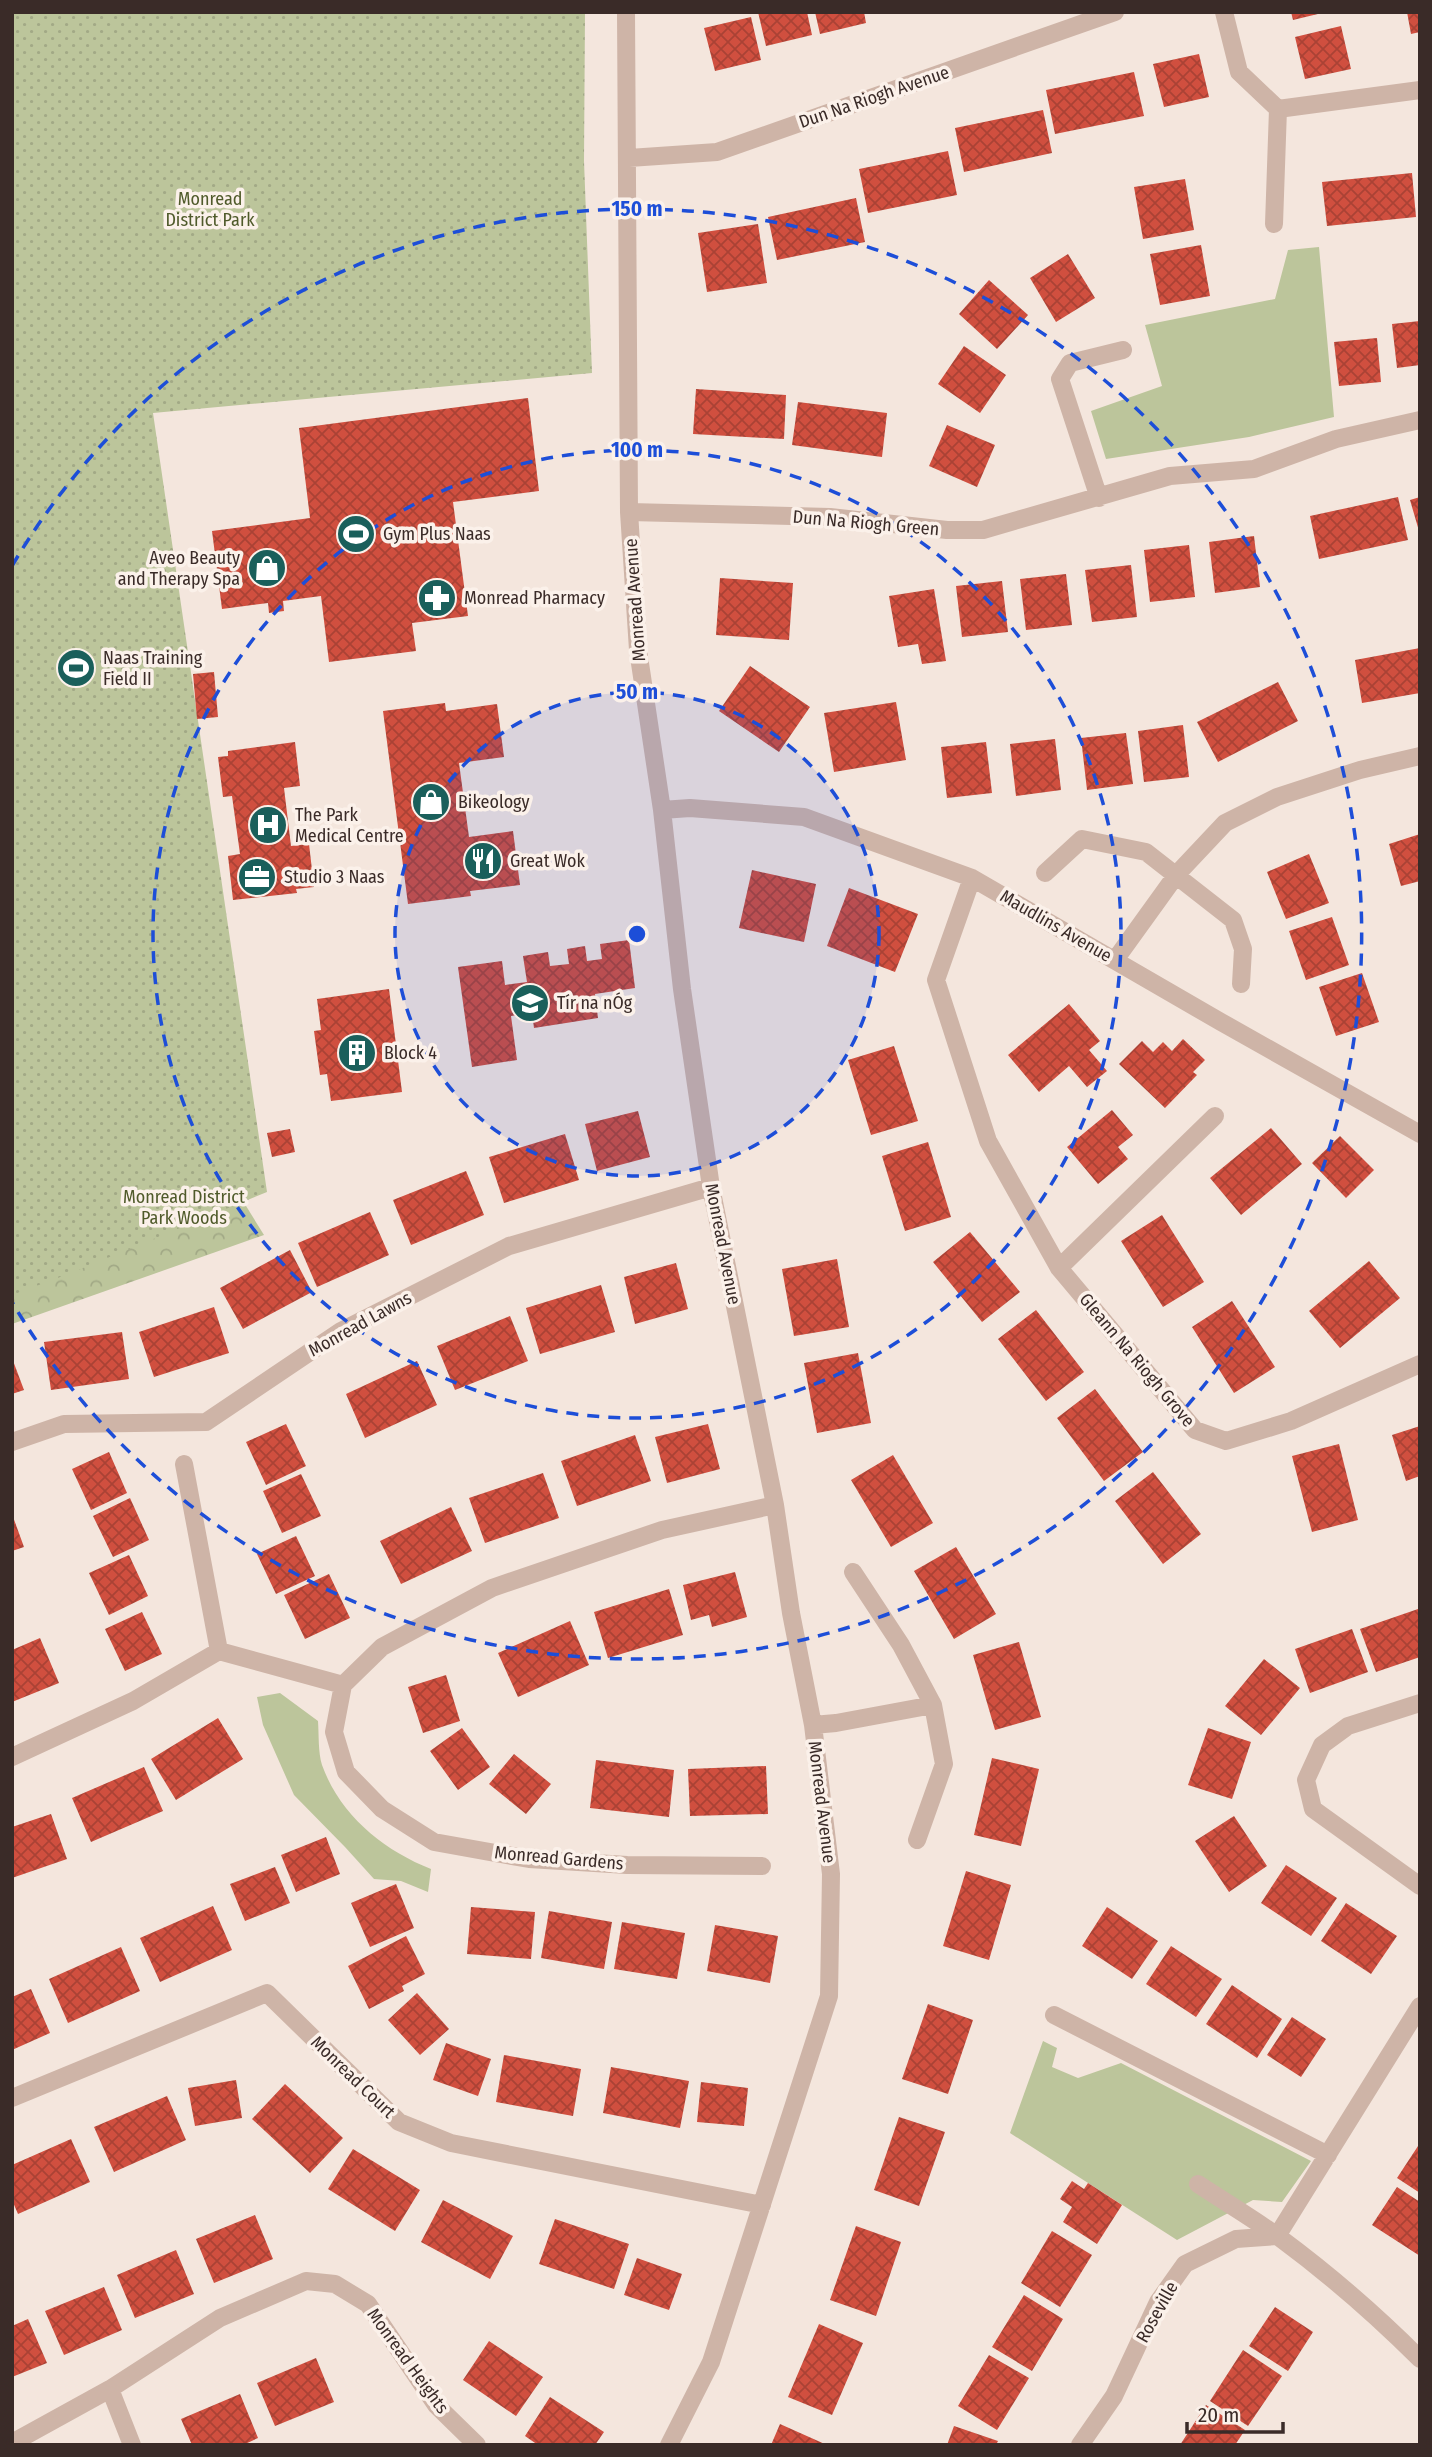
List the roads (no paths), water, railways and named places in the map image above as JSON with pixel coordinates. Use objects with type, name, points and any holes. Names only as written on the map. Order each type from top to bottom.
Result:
[{"type":"street","name":"Monread Avenue","points":[[626,12],[629,158],[629,512],[638,650],[662,810],[682,989],[711,1187],[775,1505],[791,1612],[813,1725],[831,1874],[829,1996],[711,2361],[668,2445]]},
{"type":"street","name":"Dun Na Riogh Avenue","points":[[629,158],[717,152],[1115,12]]},
{"type":"street","points":[[1224,12],[1239,72],[1279,109],[1274,224]]},
{"type":"street","points":[[1279,109],[1420,90]]},
{"type":"street","points":[[1099,498],[1060,379],[1070,363],[1124,350]]},
{"type":"street","name":"Dun Na Riogh Green","points":[[629,512],[830,517],[947,530],[983,530],[1170,475],[1254,468],[1336,439],[1420,419]]},
{"type":"street","points":[[1115,960],[1177,874],[1224,823],[1277,797],[1360,770],[1420,757]]},
{"type":"street","name":"Maudlins Avenue","points":[[662,810],[690,807],[804,817],[972,878],[1420,1133]]},
{"type":"street","points":[[1045,873],[1083,839],[1146,852],[1233,920],[1243,949],[1241,984]]},
{"type":"street","name":"Gleann Na Riogh Grove","points":[[972,878],[936,980],[988,1141],[1059,1268],[1195,1430],[1227,1441],[1291,1421],[1420,1364]]},
{"type":"street","points":[[1059,1268],[1215,1116]]},
{"type":"street","name":"Monread Lawns","points":[[12,1442],[64,1424],[206,1422],[341,1331],[509,1245],[711,1187]]},
{"type":"street","points":[[184,1464],[219,1651]]},
{"type":"street","points":[[12,1757],[133,1701],[219,1651],[343,1685],[382,1647],[492,1588],[662,1530],[775,1505]]},
{"type":"street","points":[[853,1572],[901,1645],[933,1704],[944,1764],[917,1840]]},
{"type":"street","name":"Monread Gardens","points":[[343,1685],[334,1732],[346,1772],[382,1810],[435,1842],[529,1859],[627,1865],[762,1867]]},
{"type":"street","points":[[1420,1703],[1348,1726],[1322,1745],[1306,1780],[1313,1809],[1420,1886]]},
{"type":"street","points":[[813,1725],[933,1704]]},
{"type":"street","name":"Monread Court","points":[[12,2098],[267,1993],[399,2122],[451,2143],[762,2205]]},
{"type":"street","points":[[1277,2236],[1420,2006]]},
{"type":"street","points":[[1054,2015],[1328,2155]]},
{"type":"street","points":[[1198,2184],[1277,2236],[1322,2270],[1380,2319],[1420,2359]]},
{"type":"street","name":"Roseville","points":[[1080,2445],[1114,2396],[1158,2302],[1185,2264],[1236,2239],[1277,2236]]},
{"type":"street","name":"Monread Heights","points":[[12,2444],[110,2389],[220,2318],[306,2281],[335,2284],[368,2305],[436,2405],[477,2445]]},
{"type":"street","points":[[110,2389],[132,2445]]},
{"type":"place","name":"Gym Plus Naas","points":[[356,534]]},
{"type":"place","name":"Aveo Beauty and Therapy Spa","points":[[267,568]]},
{"type":"place","name":"Monread Pharmacy","points":[[437,598]]},
{"type":"place","name":"Naas Training Field II","points":[[76,668]]},
{"type":"place","name":"Bikeology","points":[[431,802]]},
{"type":"place","name":"The Park Medical Centre","points":[[268,825]]},
{"type":"place","name":"Great Wok","points":[[483,861]]},
{"type":"place","name":"Studio 3 Naas","points":[[257,877]]},
{"type":"place","name":"Tír na nÓg","points":[[530,1003]]},
{"type":"place","name":"Block 4","points":[[357,1053]]},
{"type":"park label","name":"Monread District Park","points":[[210,209]]},
{"type":"park label","name":"Monread District Park Woods","points":[[184,1207]]}]
